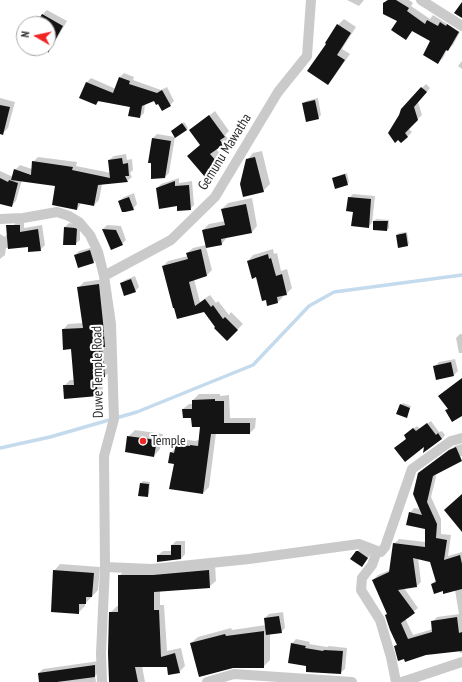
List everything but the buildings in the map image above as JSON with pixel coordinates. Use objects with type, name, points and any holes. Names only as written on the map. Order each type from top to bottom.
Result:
[{"type":"street","name":"Gemunu Mawatha","points":[[104,276],[170,240],[215,197],[278,92],[307,56],[311,0]]},
{"type":"street","points":[[422,0],[462,26]]},
{"type":"street","name":"Duwe Temple Road","points":[[0,219],[23,218],[57,212],[69,216],[79,222],[90,235],[98,252],[104,276],[111,324],[114,419],[104,456],[105,567],[101,654],[102,682]]},
{"type":"street","points":[[105,567],[152,569],[249,559],[359,544],[381,552],[385,547],[412,469],[451,441],[462,438]]},
{"type":"street","points":[[377,551],[372,565],[362,578],[361,590],[380,620],[391,657],[396,682]]},
{"type":"street","points":[[402,682],[462,662]]},
{"type":"street","points":[[207,682],[234,674],[352,682]]},
{"type":"waterway","points":[[0,448],[50,437],[137,412],[253,365],[309,306],[334,292],[462,275]]},
{"type":"place","name":"Temple","points":[[143,441]]}]
